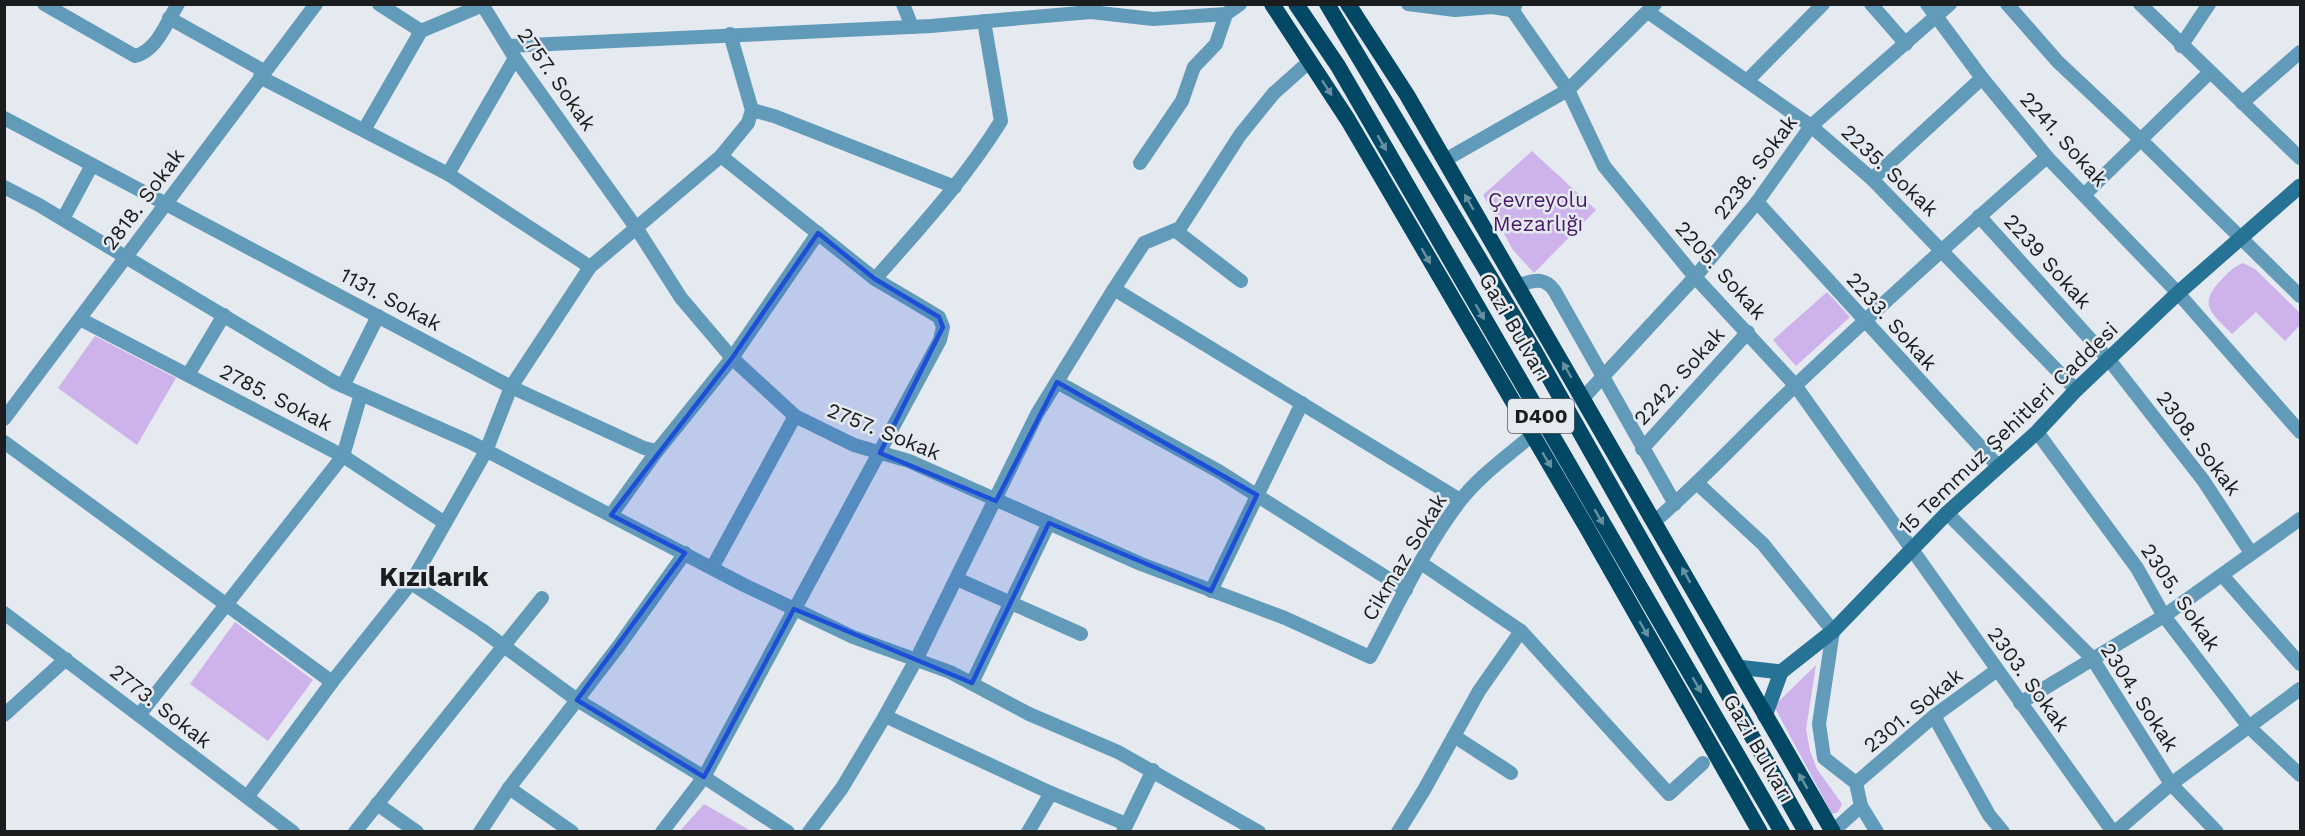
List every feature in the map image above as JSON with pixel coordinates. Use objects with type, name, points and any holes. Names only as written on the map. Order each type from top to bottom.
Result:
[{"type":"highway","points":[[1272,4],[1348,120],[1760,831]]},
{"type":"highway","name":"Gazi Bulvarı","points":[[1296,4],[1338,66],[1782,831]]},
{"type":"highway","name":"Gazi Bulvarı","points":[[1327,4],[1532,347],[1806,831]]},
{"type":"highway","points":[[1348,4],[1407,95],[1833,831]]},
{"type":"main road","name":"15 Temmuz Şehitleri Caddesi","points":[[1781,672],[1833,632],[1947,513],[2037,432],[2076,390],[2110,361],[2178,293],[2301,186]]},
{"type":"main road","points":[[1737,667],[1781,672],[1765,716]]},
{"type":"street","points":[[44,4],[135,56],[144,54],[152,48],[178,4]]},
{"type":"street","name":"2818. Sokak","points":[[4,419],[316,4]]},
{"type":"street","points":[[379,4],[421,31]]},
{"type":"street","points":[[903,4],[912,27]]},
{"type":"street","points":[[448,174],[511,52],[730,34],[912,27],[1090,8],[1154,19],[1226,14],[1240,4]]},
{"type":"street","name":"2205. Sokak","points":[[1408,4],[1455,10],[1512,6],[1568,90],[1604,166],[1695,277],[1748,332],[1795,386],[1912,550]]},
{"type":"street","points":[[1747,81],[1823,4]]},
{"type":"street","points":[[1871,4],[1906,44]]},
{"type":"street","name":"2238. Sokak","points":[[1584,398],[1695,277],[1757,202],[1811,126],[1906,44],[1931,10],[1950,4]]},
{"type":"street","points":[[2007,4],[2058,62],[2301,296]]},
{"type":"street","points":[[2140,4],[2209,73],[2301,158]]},
{"type":"street","points":[[2181,46],[2209,4]]},
{"type":"street","points":[[364,130],[421,31],[482,5]]},
{"type":"street","name":"2757. Sokak","points":[[482,5],[511,52],[638,229],[681,298],[732,358],[795,416],[854,445],[909,461],[1141,564],[1286,618],[1370,657]]},
{"type":"street","points":[[1445,160],[1568,90],[1652,8]]},
{"type":"street","name":"2235. Sokak","points":[[1652,8],[1747,81],[1811,126],[1872,179],[1944,250],[2076,390]]},
{"type":"street","name":"2241. Sokak","points":[[1931,10],[1982,78],[2047,157],[2178,293],[2301,432]]},
{"type":"street","points":[[1140,163],[1182,101],[1194,67],[1216,44],[1226,14]]},
{"type":"street","points":[[169,18],[262,74],[448,174],[590,267]]},
{"type":"street","points":[[875,279],[955,187],[981,153],[1001,121],[984,21]]},
{"type":"street","points":[[248,796],[332,682],[411,583],[486,451],[511,387],[590,267],[638,229],[721,156],[748,123],[752,110],[730,34]]},
{"type":"street","points":[[2242,103],[2301,52]]},
{"type":"street","points":[[808,831],[842,788],[885,716],[957,579],[1037,414],[1114,289],[1144,243],[1176,231],[1240,135],[1274,93],[1310,61]]},
{"type":"street","points":[[2085,194],[2209,73]]},
{"type":"street","points":[[1872,179],[1982,78]]},
{"type":"street","points":[[752,110],[774,116],[955,187]]},
{"type":"street","name":"1131. Sokak","points":[[4,118],[511,387],[644,448],[657,451]]},
{"type":"street","points":[[662,831],[704,777],[880,453],[940,340],[943,327],[939,317],[875,279],[721,156]]},
{"type":"street","points":[[1655,521],[1698,484],[1795,386],[1979,216],[2047,157]]},
{"type":"street","points":[[63,219],[92,165]]},
{"type":"street","points":[[4,187],[63,219],[343,386],[486,451],[712,568],[853,637],[917,658],[972,683],[1029,714],[1153,770],[1252,830]]},
{"type":"street","name":"2233. Sokak","points":[[1757,202],[1864,323],[1998,466]]},
{"type":"street","name":"2239 Sokak","points":[[1979,216],[2110,361]]},
{"type":"street","points":[[1176,231],[1241,281]]},
{"type":"street","points":[[611,515],[657,451],[732,358],[818,233]]},
{"type":"street","points":[[1518,285],[1539,279],[1547,281],[1604,376],[1642,449],[1675,504]]},
{"type":"street","points":[[1114,289],[1460,500]]},
{"type":"street","points":[[188,375],[224,315]]},
{"type":"street","points":[[343,386],[378,316]]},
{"type":"street","name":"2785. Sokak","points":[[80,319],[344,456],[445,523]]},
{"type":"street","name":"2242. Sokak","points":[[1642,449],[1748,332]]},
{"type":"street","name":"2308. Sokak","points":[[2110,361],[2204,480],[2251,554]]},
{"type":"street","points":[[1057,382],[1167,441],[1406,590]]},
{"type":"street","points":[[140,714],[344,456],[361,394]]},
{"type":"street","points":[[1211,591],[1302,403]]},
{"type":"street","points":[[712,568],[795,416]]},
{"type":"street","name":"2305. Sokak","points":[[2037,432],[2137,568],[2164,616],[2249,728],[2301,775]]},
{"type":"street","name":"Cikmaz Sokak","points":[[1370,657],[1421,563],[1460,500],[1488,472],[1532,435]]},
{"type":"street","points":[[4,442],[332,682]]},
{"type":"street","points":[[1698,484],[1763,544],[1833,632],[1819,724],[1824,758],[1856,783],[1861,806],[1877,831]]},
{"type":"street","name":"2304. Sokak","points":[[1947,513],[2092,658],[2171,784],[2217,831]]},
{"type":"street","points":[[2020,703],[2164,616],[2301,519]]},
{"type":"street","points":[[972,683],[1049,523]]},
{"type":"street","name":"2303. Sokak","points":[[1912,550],[2114,831]]},
{"type":"street","points":[[480,831],[509,788],[685,553]]},
{"type":"street","points":[[1421,563],[1521,631],[1670,794],[1703,763]]},
{"type":"street","points":[[2222,575],[2301,664]]},
{"type":"street","points":[[957,579],[1011,605],[1081,634]]},
{"type":"street","points":[[411,583],[577,700],[788,831]]},
{"type":"street","points":[[355,831],[542,598]]},
{"type":"street","name":"2773. Sokak","points":[[4,612],[292,831]]},
{"type":"street","points":[[1398,831],[1479,691],[1521,631]]},
{"type":"street","points":[[4,715],[66,659]]},
{"type":"street","name":"2301. Sokak","points":[[1856,783],[1934,716],[1997,670]]},
{"type":"street","points":[[2114,831],[2171,784],[2301,689]]},
{"type":"street","points":[[885,716],[1125,828],[1153,770]]},
{"type":"street","points":[[1934,716],[1989,815],[2003,831]]},
{"type":"street","points":[[1454,736],[1511,773]]},
{"type":"street","points":[[509,788],[572,831]]},
{"type":"street","points":[[1028,831],[1051,793]]},
{"type":"street","points":[[377,804],[417,831]]},
{"type":"street","points":[[1833,831],[1861,806]]},
{"type":"highlighted area","points":[[818,233],[875,279],[939,317],[943,327],[880,453],[996,501],[1057,382],[1257,495],[1211,591],[1049,523],[972,683],[794,609],[704,777],[577,700],[685,553],[611,515],[732,358]]},
{"type":"green space","name":"Çevreyolu Mezarlığı","points":[[1532,151],[1596,210],[1534,273],[1513,250],[1483,195]]},
{"type":"green space","points":[[2243,263],[2255,269],[2300,313],[2300,325],[2285,341],[2256,312],[2232,334],[2210,309],[2209,303],[2213,290],[2231,270]]},
{"type":"green space","points":[[1827,292],[1850,317],[1796,366],[1773,340]]},
{"type":"green space","points":[[95,336],[176,378],[137,445],[58,388]]},
{"type":"green space","points":[[235,622],[313,680],[268,741],[190,684]]},
{"type":"green space","points":[[1816,665],[1806,729],[1810,751],[1817,769],[1842,804],[1838,812],[1832,814],[1774,706]]},
{"type":"green space","points":[[704,804],[751,831],[680,831]]},
{"type":"district","name":"Kızılarık","points":[[434,577]]}]
